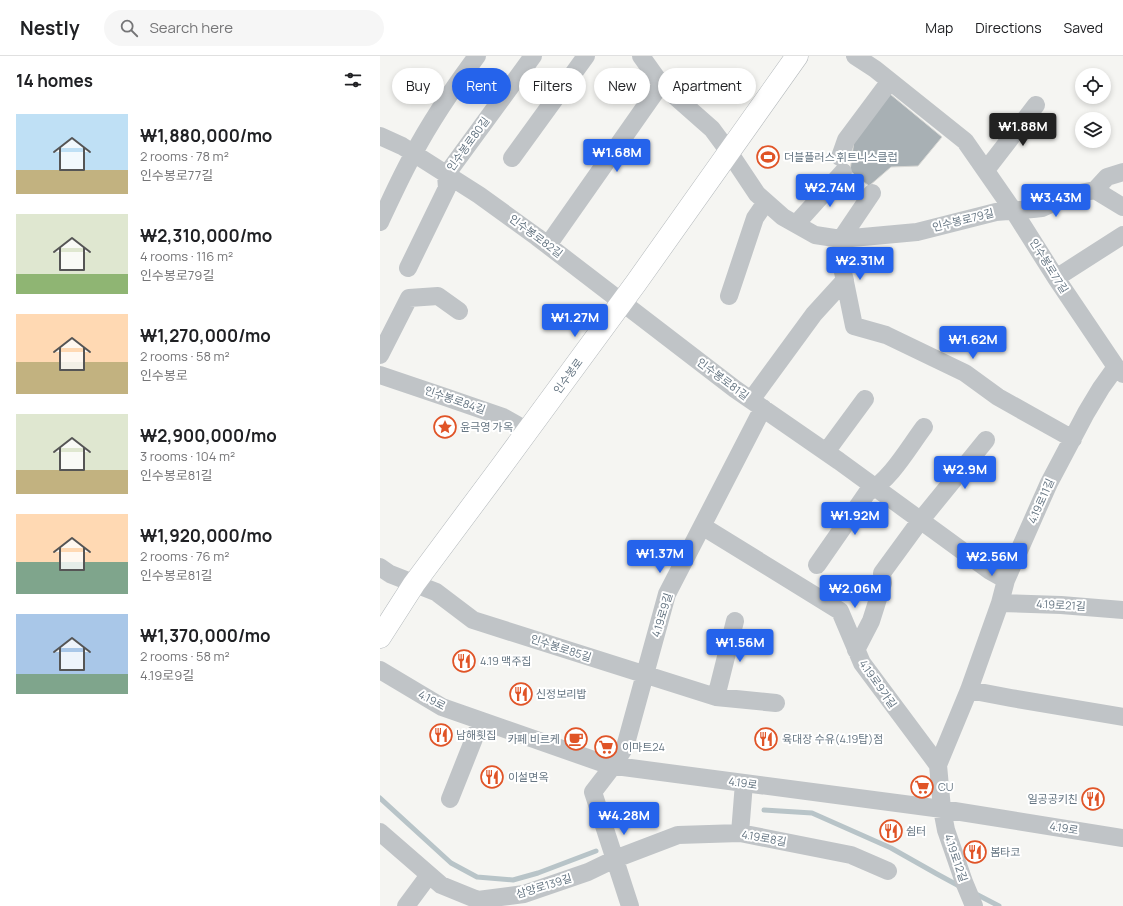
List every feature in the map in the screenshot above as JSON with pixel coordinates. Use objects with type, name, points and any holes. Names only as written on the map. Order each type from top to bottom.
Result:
[{"type":"main road","name":"인수봉로","points":[[380,637],[414,584],[622,302],[730,152],[796,56]]},
{"type":"street","points":[[380,222],[413,154],[452,89],[477,56]]},
{"type":"street","name":"인수봉로80길","points":[[446,175],[533,56]]},
{"type":"street","points":[[512,158],[586,56]]},
{"type":"street","points":[[641,56],[658,80]]},
{"type":"street","name":"인수봉로77길","points":[[856,56],[875,69],[965,141],[1013,210],[1056,278],[1120,371]]},
{"type":"street","points":[[796,224],[841,165],[846,140],[890,81]]},
{"type":"street","points":[[548,245],[658,88]]},
{"type":"street","points":[[684,104],[712,129],[730,152]]},
{"type":"street","points":[[986,170],[1036,105]]},
{"type":"street","name":"인수봉로82길","points":[[380,136],[402,146],[479,195],[548,245],[622,302]]},
{"type":"street","name":"인수봉로79길","points":[[730,152],[757,194],[783,217],[815,235],[842,239],[917,232],[996,212],[1042,208],[1071,195],[1094,190],[1108,177],[1123,172]]},
{"type":"street","points":[[408,268],[447,188],[446,175]]},
{"type":"street","points":[[1094,190],[1123,207]]},
{"type":"street","points":[[872,193],[842,239],[843,272],[854,326],[886,335],[965,373],[998,398],[1073,439]]},
{"type":"street","points":[[729,296],[755,218],[766,202]]},
{"type":"street","points":[[1056,278],[1123,235]]},
{"type":"street","points":[[757,404],[814,314],[845,280]]},
{"type":"street","points":[[380,355],[409,298],[438,296],[458,311]]},
{"type":"street","name":"인수봉로81길","points":[[622,302],[735,389],[826,452],[990,571],[1006,580]]},
{"type":"street","name":"4.19로11길","points":[[942,810],[938,764],[969,690],[1000,603],[1006,580],[1049,483],[1073,439],[1101,388],[1120,371]]},
{"type":"street","name":"인수봉로84길","points":[[380,376],[503,417],[528,431]]},
{"type":"street","points":[[826,452],[865,398]]},
{"type":"street","name":"4.19로9길","points":[[613,766],[625,746],[667,594],[702,526],[757,404]]},
{"type":"street","points":[[817,565],[867,493],[886,479],[924,427]]},
{"type":"street","points":[[856,650],[871,621],[883,583],[882,573],[920,521],[986,440]]},
{"type":"street","name":"4.19로9가길","points":[[702,526],[840,611],[862,663],[938,764]]},
{"type":"street","name":"인수봉로85길","points":[[380,567],[390,574],[436,592],[473,620],[716,697],[776,703]]},
{"type":"street","name":"4.19로21길","points":[[1000,603],[1061,605],[1123,610]]},
{"type":"street","points":[[716,697],[735,621]]},
{"type":"street","name":"4.19로","points":[[380,670],[442,707],[608,765],[942,810],[1123,838]]},
{"type":"street","points":[[969,690],[1123,717]]},
{"type":"street","points":[[450,799],[482,721]]},
{"type":"street","points":[[613,766],[593,792],[630,906]]},
{"type":"street","points":[[740,833],[744,783]]},
{"type":"street","name":"4.19로12길","points":[[942,810],[946,830],[974,906]]},
{"type":"street","name":"삼양로139길","points":[[380,832],[441,885],[478,900],[524,894],[588,872],[615,859]]},
{"type":"street","name":"4.19로8길","points":[[615,859],[678,835],[740,833],[851,855],[888,871]]},
{"type":"street","points":[[406,906],[429,875]]},
{"type":"building","points":[[890,94],[942,137],[918,166],[891,167],[869,186],[850,171],[854,141]]},
{"type":"waterway","points":[[380,798],[451,863],[477,877],[513,880],[538,873],[596,851]]},
{"type":"waterway","points":[[764,810],[812,813],[891,848],[961,887]]},
{"type":"waterway","points":[[974,893],[999,906]]},
{"type":"place","name":"더블플러스 휘트니스클럽","points":[[768,157]]},
{"type":"place","name":"윤극영 가옥","points":[[445,427]]},
{"type":"place","name":"4.19 맥주집","points":[[464,661]]},
{"type":"place","name":"신정보리밥","points":[[521,694]]},
{"type":"place","name":"남해횟집","points":[[441,735]]},
{"type":"place","name":"카페 비르케","points":[[576,739]]},
{"type":"place","name":"육대장 수유(4.19탑)점","points":[[766,739]]},
{"type":"place","name":"이마트24","points":[[606,747]]},
{"type":"place","name":"이설면옥","points":[[492,777]]},
{"type":"place","name":"CU","points":[[922,787]]},
{"type":"place","name":"일공공키친","points":[[1093,799]]},
{"type":"place","name":"쉼터","points":[[891,831]]},
{"type":"place","name":"봄타코","points":[[975,852]]}]
